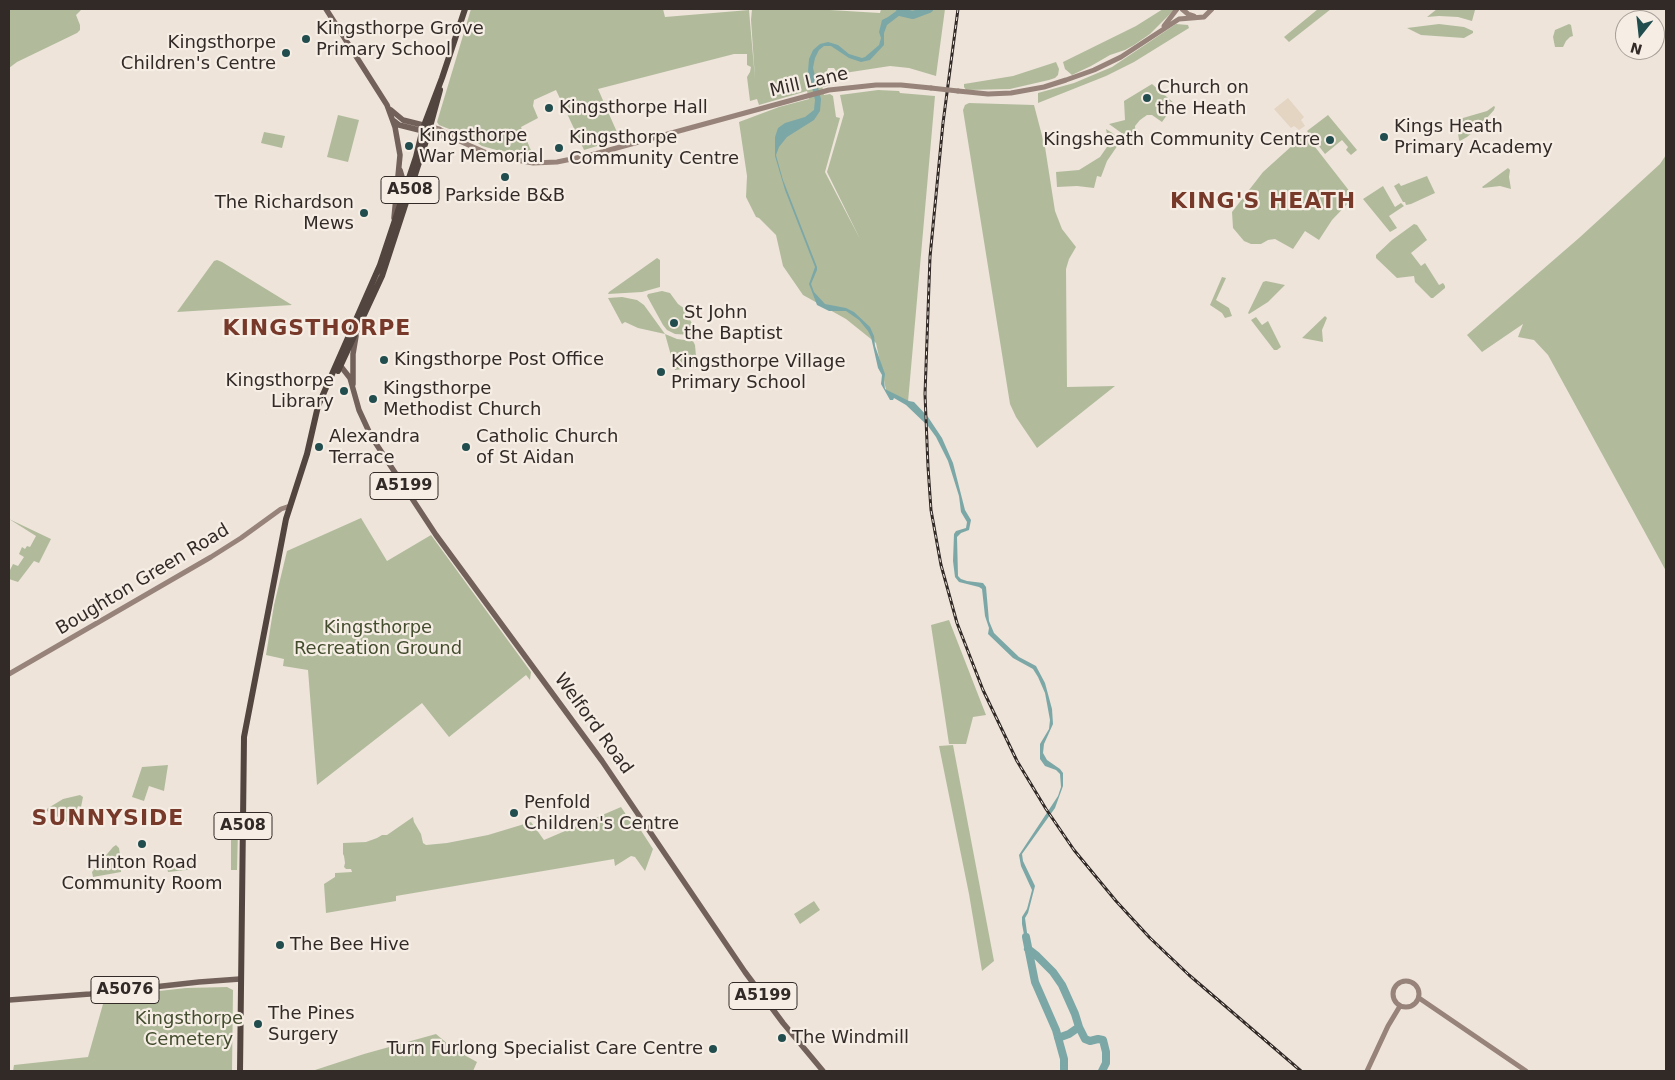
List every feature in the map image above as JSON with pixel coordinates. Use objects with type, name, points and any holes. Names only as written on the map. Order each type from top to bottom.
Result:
[{"type":"highway","name":"A508","points":[[339,363],[358,329],[382,276],[439,100],[442,78],[464,9]]},
{"type":"highway","name":"A508","points":[[240,1071],[244,732],[272,583],[286,519],[305,460],[318,406],[339,363],[377,273],[416,157],[429,131]]},
{"type":"main road","points":[[326,9],[387,105],[394,121],[400,144],[400,165],[393,223]]},
{"type":"main road","points":[[387,105],[399,118],[429,131]]},
{"type":"main road","points":[[394,121],[399,125],[429,131]]},
{"type":"main road","points":[[400,165],[407,200]]},
{"type":"main road","name":"Welford Road","points":[[352,387],[354,346],[358,329]]},
{"type":"main road","name":"Welford Road","points":[[339,363],[349,376],[358,410],[371,436],[436,535],[597,753],[745,972],[783,1023],[823,1071]]},
{"type":"main road","name":"A5076","points":[[9,1000],[93,994],[199,982],[240,980]]},
{"type":"street","name":"Mill Lane","points":[[1162,28],[1177,9]]},
{"type":"street","points":[[1182,9],[1188,14],[1197,16],[1203,15],[1211,9]]},
{"type":"street","name":"Mill Lane","points":[[429,131],[495,155],[531,163],[562,162],[826,91],[876,85],[901,85],[988,94],[1038,88],[1066,80],[1116,59],[1162,28],[1179,19],[1204,17],[1211,9]]},
{"type":"street","points":[[429,131],[432,135],[496,158],[522,164],[531,163]]},
{"type":"street","name":"Boughton Green Road","points":[[9,674],[199,564],[236,541],[281,509],[290,506]]},
{"type":"street","points":[[1401,982],[1409,982],[1418,990],[1419,998],[1417,1003],[1409,1008],[1400,1006],[1396,1004],[1392,996],[1394,988],[1401,982]]},
{"type":"street","points":[[1419,998],[1526,1071]]},
{"type":"street","points":[[1367,1071],[1388,1026],[1400,1006]]},
{"type":"green space","points":[[9,9],[82,9],[76,15],[80,30],[17,62],[9,68]]},
{"type":"green space","points":[[471,9],[663,9],[665,17],[749,10],[755,79],[752,9],[813,9],[880,13],[881,9],[945,9],[936,76],[909,68],[890,66],[838,74],[834,68],[828,68],[823,82],[828,71],[831,72],[831,85],[823,87],[822,85],[824,95],[830,94],[833,96],[836,117],[840,118],[825,172],[860,239],[827,172],[844,114],[840,95],[878,90],[935,96],[908,402],[886,390],[876,343],[846,319],[803,295],[783,266],[776,235],[756,217],[746,197],[747,176],[739,122],[779,107],[809,99],[807,91],[759,105],[757,99],[750,101],[747,77],[751,67],[747,65],[747,54],[734,54],[598,89],[620,139],[584,150],[556,90],[534,100],[533,106],[538,118],[521,127],[533,155],[500,151],[482,146],[467,136],[439,125],[437,122]]},
{"type":"green space","points":[[1163,9],[1175,9],[1150,34],[1134,45],[1072,75],[1065,69],[1063,62],[1136,26]]},
{"type":"green space","points":[[1318,9],[1331,9],[1289,42],[1284,37]]},
{"type":"green space","points":[[1437,9],[1475,10],[1472,21],[1458,17],[1427,17]]},
{"type":"green space","points":[[1176,24],[1188,25],[1189,28],[1134,62],[1106,76],[1038,103],[1038,93],[1074,83],[1112,67]]},
{"type":"green space","points":[[1439,24],[1464,27],[1473,31],[1473,33],[1464,38],[1421,35],[1407,28]]},
{"type":"green space","points":[[1569,24],[1571,25],[1573,36],[1566,41],[1563,47],[1555,47],[1553,37],[1555,30]]},
{"type":"green space","points":[[1056,62],[1059,69],[1058,75],[1049,80],[1010,89],[966,90],[964,87],[964,84],[1013,76]]},
{"type":"green space","points":[[1152,84],[1175,104],[1162,122],[1152,115],[1147,115],[1140,120],[1135,126],[1136,140],[1134,142],[1109,124],[1125,120],[1124,101]]},
{"type":"green space","points":[[969,103],[1034,105],[1045,147],[1055,211],[1062,229],[1076,247],[1066,269],[1067,387],[1115,386],[1037,448],[1016,417],[1010,404],[963,110],[965,105]]},
{"type":"green space","points":[[1494,106],[1494,110],[1477,129],[1467,137],[1459,140],[1456,120],[1487,111]]},
{"type":"green space","points":[[338,115],[359,120],[348,162],[327,157]]},
{"type":"green space","points":[[1328,115],[1357,150],[1351,155],[1346,150],[1348,147],[1342,140],[1325,154],[1307,131]]},
{"type":"green space","points":[[1106,129],[1120,138],[1120,142],[1107,161],[1101,177],[1097,176],[1094,188],[1077,186],[1057,187],[1056,172],[1079,170],[1100,157],[1109,144]]},
{"type":"green space","points":[[264,132],[285,136],[282,148],[261,143]]},
{"type":"green space","points":[[1305,134],[1354,197],[1332,220],[1319,240],[1305,231],[1293,249],[1275,239],[1261,244],[1251,244],[1244,241],[1233,228],[1232,212],[1263,172]]},
{"type":"green space","points":[[1666,155],[1666,571],[1548,355],[1534,340],[1518,337],[1523,324],[1482,352],[1467,335],[1579,238],[1660,164]]},
{"type":"green space","points":[[1508,168],[1510,170],[1511,189],[1500,186],[1482,187]]},
{"type":"green space","points":[[1427,176],[1435,193],[1406,205],[1394,186],[1399,183],[1401,186]]},
{"type":"green space","points":[[1383,186],[1395,207],[1401,203],[1404,206],[1389,216],[1397,228],[1390,232],[1363,199]]},
{"type":"green space","points":[[1414,224],[1417,225],[1427,240],[1411,253],[1421,266],[1425,263],[1439,285],[1443,283],[1445,286],[1433,298],[1415,282],[1414,276],[1397,278],[1376,258],[1376,255],[1392,240]]},
{"type":"green space","points":[[657,258],[660,260],[660,287],[642,292],[608,294],[609,292]]},
{"type":"green space","points":[[217,260],[292,305],[177,312],[214,261]]},
{"type":"green space","points":[[1222,277],[1226,278],[1216,300],[1229,308],[1232,316],[1225,318],[1222,313],[1210,305]]},
{"type":"green space","points":[[1263,282],[1285,285],[1268,302],[1249,314]]},
{"type":"green space","points":[[662,291],[670,293],[678,304],[685,309],[692,324],[692,335],[675,334],[667,330],[663,325],[647,296],[648,294]]},
{"type":"green space","points":[[622,297],[637,300],[644,305],[665,334],[638,328],[625,322],[622,324],[608,298]]},
{"type":"green space","points":[[1325,316],[1327,318],[1322,330],[1323,342],[1302,338]]},
{"type":"green space","points":[[1256,317],[1262,325],[1268,321],[1281,347],[1277,350],[1274,350],[1251,320]]},
{"type":"green space","points":[[665,334],[677,339],[693,341],[697,367],[675,370]]},
{"type":"green space","name":"Kingsthorpe Recreation Ground","points":[[361,518],[387,561],[431,535],[531,672],[530,680],[526,675],[449,737],[422,703],[317,785],[308,670],[283,666],[284,659],[266,655],[274,605],[287,551]]},
{"type":"green space","points":[[9,519],[51,539],[39,563],[34,561],[18,582],[9,579],[9,569],[13,564],[18,566],[24,557],[19,554],[22,547],[25,549],[27,546],[30,547],[36,536]]},
{"type":"green space","points":[[949,620],[986,715],[973,717],[966,744],[949,744],[931,625]]},
{"type":"green space","points":[[953,745],[994,961],[982,971],[969,894],[939,746]]},
{"type":"green space","points":[[168,765],[164,791],[149,786],[144,801],[132,797],[142,767]]},
{"type":"green space","points":[[80,795],[83,797],[81,807],[78,806],[73,825],[45,810],[63,799]]},
{"type":"green space","points":[[621,807],[635,828],[640,829],[653,849],[645,871],[635,857],[631,856],[615,866],[614,859],[396,896],[396,901],[326,913],[324,884],[335,877],[335,873],[352,872],[351,869],[344,867],[343,843],[366,842],[382,835],[387,835],[413,817],[423,843],[426,845],[488,835],[531,822],[544,840]]},
{"type":"green space","points":[[231,826],[236,827],[238,831],[237,870],[231,870]]},
{"type":"green space","points":[[116,845],[119,848],[120,855],[117,856],[118,867],[121,867],[121,872],[93,877],[92,872]]},
{"type":"green space","points":[[166,861],[192,861],[195,863],[195,869],[168,872]]},
{"type":"green space","points":[[814,901],[820,910],[800,924],[794,914]]},
{"type":"green space","name":"Kingsthorpe Cemetery","points":[[227,987],[233,990],[232,1071],[13,1071],[14,1065],[88,1057],[105,997],[186,988]]},
{"type":"green space","points":[[436,1034],[455,1050],[477,1062],[473,1071],[312,1071],[364,1054]]},
{"type":"shaded area","points":[[1288,98],[1304,117],[1301,120],[1305,126],[1299,130],[1294,126],[1291,128],[1274,109]]},
{"type":"water","points":[[899,9],[904,9],[904,12],[887,25],[884,33],[884,45],[870,60],[861,62],[849,58],[831,46],[824,46],[819,50],[813,68],[821,99],[820,111],[814,120],[787,137],[779,147],[776,155],[783,180],[817,267],[811,284],[814,292],[825,304],[846,308],[854,312],[870,327],[885,374],[885,389],[914,402],[928,417],[942,438],[953,463],[965,510],[971,520],[969,530],[957,537],[958,576],[967,581],[983,583],[986,587],[989,621],[994,633],[1019,657],[1036,666],[1045,683],[1052,709],[1053,724],[1044,744],[1043,753],[1047,760],[1063,773],[1063,786],[1055,808],[1022,854],[1023,861],[1035,886],[1025,918],[1030,948],[1026,945],[1022,917],[1027,909],[1032,890],[1021,866],[1019,855],[1058,796],[1061,787],[1060,774],[1056,770],[1045,766],[1040,759],[1040,744],[1049,729],[1050,720],[1045,693],[1033,669],[1013,658],[988,634],[989,628],[985,616],[982,589],[959,582],[955,577],[953,561],[954,534],[956,531],[966,528],[967,522],[961,512],[959,496],[948,461],[936,437],[928,426],[906,405],[894,398],[890,400],[881,384],[882,375],[878,368],[871,337],[859,320],[846,311],[829,311],[817,305],[809,284],[815,267],[785,190],[775,156],[775,137],[778,128],[785,123],[805,117],[814,110],[815,100],[808,71],[809,59],[813,50],[820,44],[828,42],[838,45],[849,54],[862,58],[865,57],[879,45],[881,38],[879,32],[882,20]]},
{"type":"waterway","points":[[900,12],[913,15],[929,9]]},
{"type":"waterway","points":[[1026,937],[1035,982],[1056,1030],[1064,1059],[1064,1071]]},
{"type":"waterway","points":[[1028,949],[1053,972],[1062,985],[1075,1014],[1079,1027],[1069,1034],[1058,1038]]},
{"type":"waterway","points":[[1079,1027],[1085,1039],[1090,1041],[1103,1040],[1106,1063],[1102,1071]]},
{"type":"railway","points":[[958,9],[943,123],[930,257],[925,394],[931,510],[941,565],[957,623],[983,690],[1017,761],[1074,850],[1116,901],[1150,938],[1189,975],[1301,1071]]},
{"type":"place","name":"Kingsthorpe Grove Primary School","points":[[306,39]]},
{"type":"place","name":"Kingsthorpe Children's Centre","points":[[286,53]]},
{"type":"place","name":"Church on the Heath","points":[[1147,98]]},
{"type":"place","name":"Kingsthorpe Hall","points":[[549,108]]},
{"type":"place","name":"Kings Heath Primary Academy","points":[[1384,137]]},
{"type":"place","name":"Kingsheath Community Centre","points":[[1330,140]]},
{"type":"place","name":"Kingsthorpe War Memorial","points":[[409,146]]},
{"type":"place","name":"Kingsthorpe Community Centre","points":[[559,148]]},
{"type":"place","name":"Parkside B&B","points":[[505,177]]},
{"type":"place","name":"The Richardson Mews","points":[[364,213]]},
{"type":"place","name":"St John the Baptist","points":[[674,323]]},
{"type":"place","name":"Kingsthorpe Post Office","points":[[384,360]]},
{"type":"place","name":"Kingsthorpe Village Primary School","points":[[661,372]]},
{"type":"place","name":"Kingsthorpe Library","points":[[344,391]]},
{"type":"place","name":"Kingsthorpe Methodist Church","points":[[373,399]]},
{"type":"place","name":"Alexandra Terrace","points":[[319,447]]},
{"type":"place","name":"Catholic Church of St Aidan","points":[[466,447]]},
{"type":"place","name":"Penfold Children's Centre","points":[[514,813]]},
{"type":"place","name":"Hinton Road Community Room","points":[[142,844]]},
{"type":"place","name":"The Bee Hive","points":[[280,945]]},
{"type":"place","name":"The Pines Surgery","points":[[258,1024]]},
{"type":"place","name":"The Windmill","points":[[782,1038]]},
{"type":"place","name":"Turn Furlong Specialist Care Centre","points":[[713,1049]]},
{"type":"district","name":"KING'S HEATH","points":[[1263,202]]},
{"type":"district","name":"KINGSTHORPE","points":[[317,329]]},
{"type":"district","name":"SUNNYSIDE","points":[[108,819]]}]
